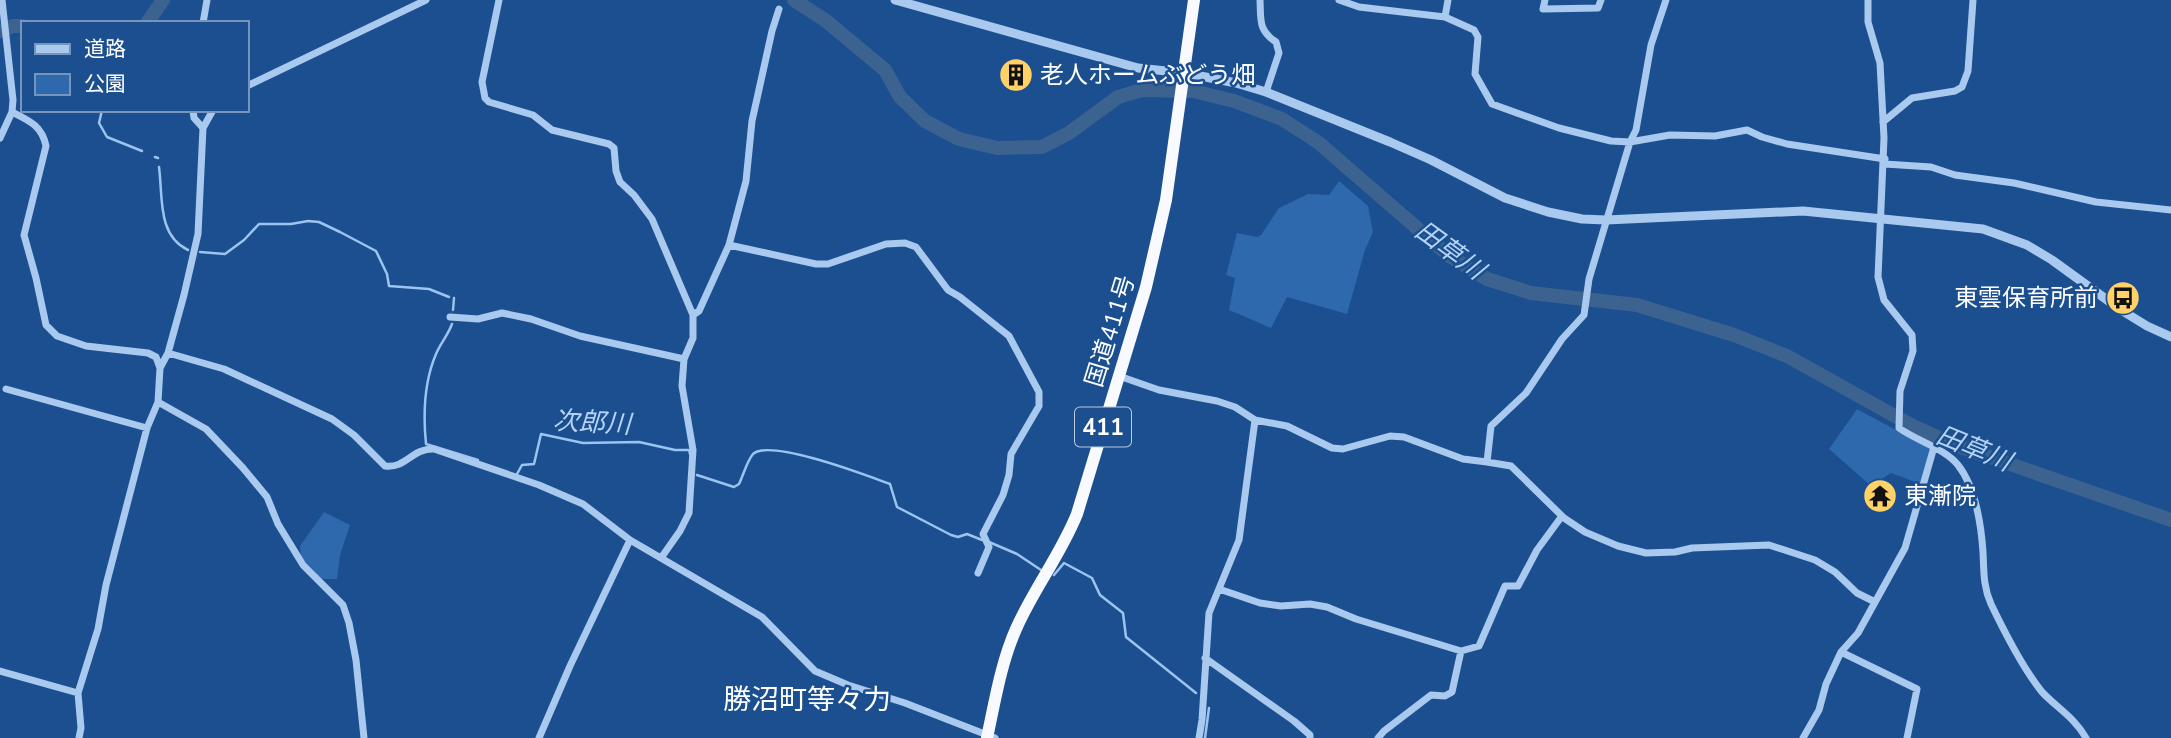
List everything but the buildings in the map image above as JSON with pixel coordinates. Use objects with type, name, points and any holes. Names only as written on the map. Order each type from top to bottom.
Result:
[{"type":"highway","name":"国道411号","points":[[990,737],[1010,644],[1023,615],[1069,536],[1146,287],[1166,200],[1194,0]]},
{"type":"street","points":[[0,138],[12,112],[2,0]]},
{"type":"street","points":[[203,21],[208,0]]},
{"type":"street","points":[[248,86],[426,0]]},
{"type":"street","points":[[499,0],[482,82],[485,98],[489,102],[533,115],[552,130],[609,144],[614,148],[615,171],[620,182],[652,219],[693,315],[693,338],[684,359],[682,386],[693,450],[689,513],[680,531],[660,558]]},
{"type":"street","points":[[895,0],[924,4],[1138,68],[1184,79],[1236,83],[1266,92],[1431,160],[1515,201],[1548,212],[1582,219],[1606,220],[1824,212],[1983,229],[2016,240],[2052,260],[2121,310],[2171,337]]},
{"type":"street","points":[[1260,0],[1262,26],[1265,34],[1276,42],[1279,53],[1266,92]]},
{"type":"street","points":[[1339,0],[1359,7],[1446,17],[1474,30],[1478,37],[1475,74],[1492,104],[1559,128],[1611,141],[1630,142],[1670,135],[1715,136],[1747,130],[1787,145],[1931,167],[1955,175],[2014,183],[2096,202],[2171,210]]},
{"type":"street","points":[[1446,17],[1448,0]]},
{"type":"street","points":[[1545,0],[1542,9],[1598,8],[1601,0]]},
{"type":"street","points":[[1487,462],[1491,426],[1527,393],[1562,339],[1584,315],[1588,279],[1636,130],[1651,45],[1666,0]]},
{"type":"street","points":[[1868,0],[1868,22],[1880,63],[1885,162],[1880,218],[1880,286],[1884,300],[1912,335],[1913,351],[1900,391],[1899,429],[1934,447],[1958,465],[1975,498],[1983,551],[1982,577],[1990,603],[2043,693],[2075,720],[2086,738]]},
{"type":"street","points":[[1883,122],[1912,98],[1955,91],[1962,87],[1968,71],[1973,0]]},
{"type":"street","points":[[693,315],[699,311],[729,245],[746,181],[752,121],[779,9]]},
{"type":"street","points":[[12,112],[38,126],[44,135],[46,146],[24,235],[34,267],[46,325],[57,336],[86,346],[148,353],[156,357],[160,368],[158,402],[147,428],[106,585],[98,629],[78,693],[81,729],[79,738]]},
{"type":"street","points":[[193,112],[194,118],[203,128]]},
{"type":"street","points":[[160,368],[168,353],[198,234],[203,128],[212,112]]},
{"type":"street","points":[[729,245],[816,264],[828,264],[886,244],[905,243],[916,247],[948,290],[1009,337],[1039,392],[1039,406],[1011,454],[1003,495],[983,534],[989,547],[978,573]]},
{"type":"street","points":[[450,317],[478,319],[502,313],[531,319],[580,337],[684,359]]},
{"type":"street","points":[[168,353],[224,369],[332,419],[354,435],[385,466],[400,465],[423,449],[434,449],[539,485],[583,504],[629,540],[762,617],[815,671],[990,737]]},
{"type":"street","points":[[1119,376],[1159,390],[1236,407],[1255,420],[1287,426],[1332,448],[1343,449],[1390,436],[1404,437],[1463,459],[1511,466],[1562,516],[1585,532],[1618,545],[1646,553],[1769,545],[1815,560],[1835,572],[1857,593],[1875,602]]},
{"type":"street","points":[[3,388],[147,428]]},
{"type":"street","points":[[158,402],[206,429],[243,468],[267,497],[278,524],[303,565],[343,605],[356,660],[362,737]]},
{"type":"street","points":[[1199,738],[1209,612],[1239,540],[1255,420]]},
{"type":"street","points":[[1803,738],[1819,710],[1826,684],[1841,652],[1858,633],[1905,548],[1934,447]]},
{"type":"street","points":[[1219,589],[1270,605],[1310,604],[1327,607],[1356,619],[1461,651],[1479,646],[1505,586],[1518,586],[1537,550],[1562,516]]},
{"type":"street","points":[[540,738],[570,666],[629,540]]},
{"type":"street","points":[[1378,738],[1431,695],[1445,696],[1452,692],[1461,651]]},
{"type":"street","points":[[1841,652],[1917,689],[1907,738]]},
{"type":"street","points":[[1205,658],[1255,696],[1294,721],[1310,734],[1310,738]]},
{"type":"street","points":[[0,671],[78,693]]},
{"type":"green space","points":[[1339,181],[1368,206],[1373,232],[1365,250],[1347,314],[1287,297],[1271,328],[1229,310],[1235,278],[1226,275],[1237,233],[1257,237],[1261,235],[1279,208],[1308,194],[1329,195]]},
{"type":"green space","points":[[1857,409],[1934,447],[1923,485],[1891,473],[1871,486],[1829,449]]},
{"type":"green space","points":[[324,512],[350,525],[340,555],[337,579],[322,579],[301,557],[300,546]]},
{"type":"waterway","name":"田草川","points":[[148,21],[163,0]]},
{"type":"waterway","name":"田草川","points":[[794,0],[825,20],[885,70],[900,97],[925,121],[959,139],[997,148],[1042,147],[1069,133],[1118,97],[1142,90],[1193,91],[1234,101],[1282,119],[1319,143],[1448,255],[1487,279],[1531,293],[1637,305],[1734,335],[1787,356],[1911,425],[1955,445],[2171,520]]},
{"type":"waterway","name":"田草川","points":[[0,31],[21,26]]},
{"type":"waterway","name":"次郎川","points":[[102,112],[99,123],[107,137],[142,151]]},
{"type":"waterway","name":"次郎川","points":[[159,167],[166,225],[178,243],[188,250]]},
{"type":"waterway","name":"次郎川","points":[[200,252],[225,254],[259,224],[319,222],[376,251],[387,274],[389,286],[429,289],[449,297]]},
{"type":"waterway","name":"次郎川","points":[[453,310],[454,298]]},
{"type":"waterway","name":"次郎川","points":[[452,324],[436,354],[429,376],[425,410],[426,444],[478,460]]},
{"type":"waterway","name":"次郎川","points":[[517,474],[522,465],[534,464],[541,434],[583,443],[639,442],[675,450],[689,450],[690,454]]},
{"type":"waterway","name":"次郎川","points":[[697,475],[734,487],[739,484],[753,454],[763,450],[798,454],[890,484],[897,507],[951,535],[958,537],[967,534],[982,540]]},
{"type":"waterway","name":"次郎川","points":[[989,542],[1017,554],[1041,570]]},
{"type":"waterway","name":"次郎川","points":[[1054,575],[1064,563],[1092,578],[1100,595],[1123,613],[1126,637],[1196,693]]},
{"type":"waterway","name":"次郎川","points":[[1205,738],[1209,708]]},
{"type":"place","name":"老人ホームぶどう畑","points":[[1016,75]]},
{"type":"place","name":"東雲保育所前","points":[[2123,298]]},
{"type":"place","name":"東漸院","points":[[1880,496]]},
{"type":"district","name":"勝沼町等々力","points":[[807,699]]}]
